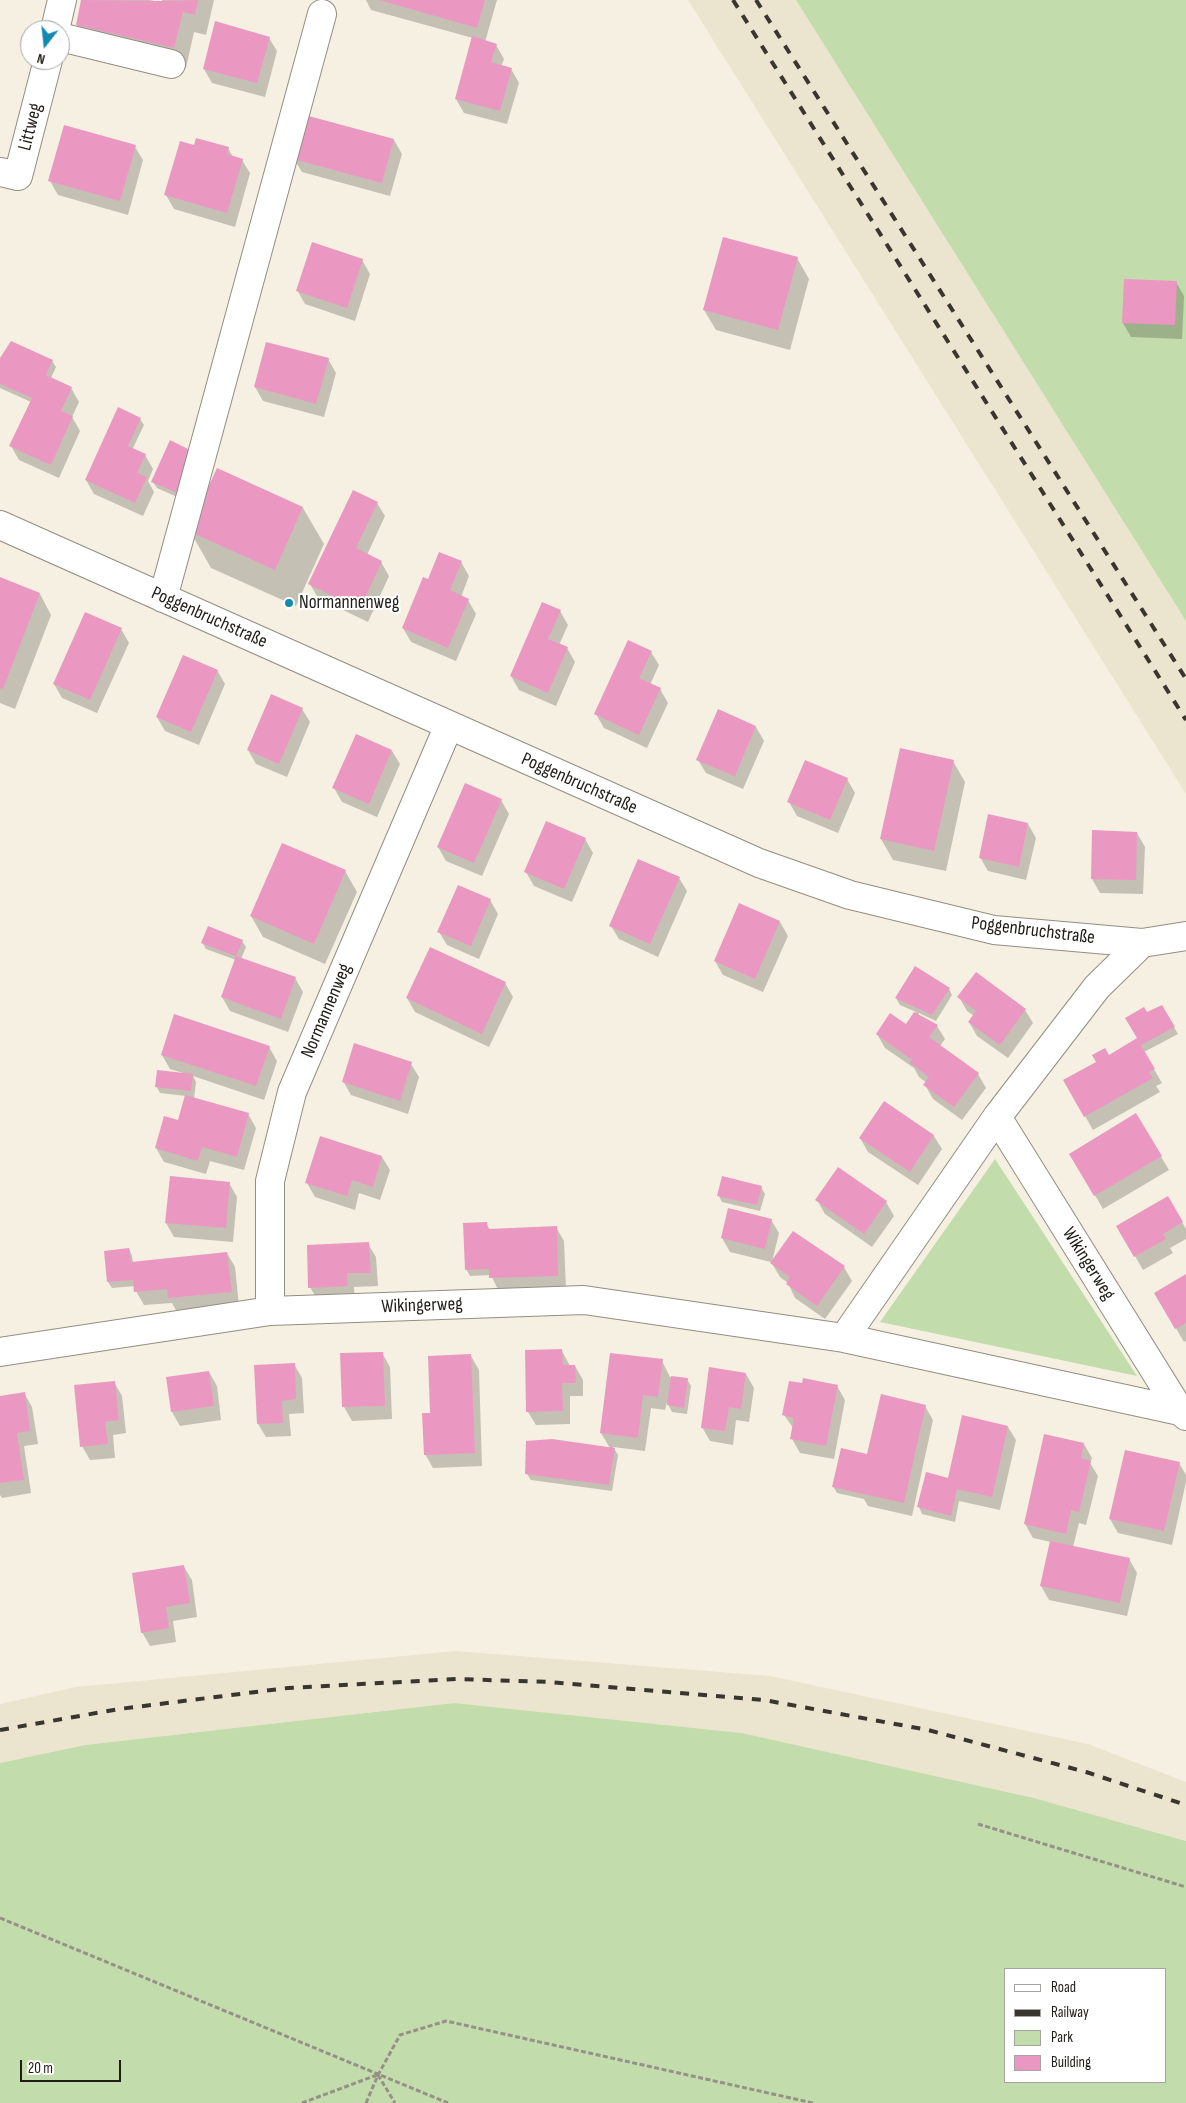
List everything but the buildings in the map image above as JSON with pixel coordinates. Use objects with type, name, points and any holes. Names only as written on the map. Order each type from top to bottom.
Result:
[{"type":"street","points":[[57,20],[62,0]]},
{"type":"street","points":[[163,598],[322,14]]},
{"type":"street","points":[[70,39],[171,64]]},
{"type":"street","name":"Littweg","points":[[0,172],[18,176],[45,70]]},
{"type":"street","name":"Poggenbruchstraße","points":[[0,525],[759,863],[850,895],[994,930],[1142,943],[1186,936]]},
{"type":"street","name":"Normannenweg","points":[[270,1311],[270,1181],[292,1092],[449,725]]},
{"type":"street","points":[[844,1338],[997,1117],[1096,987],[1142,943]]},
{"type":"street","name":"Wikingerweg","points":[[997,1117],[1183,1413]]},
{"type":"street","name":"Wikingerweg","points":[[0,1352],[270,1311],[584,1300],[844,1338],[1183,1413]]},
{"type":"path","points":[[978,1824],[1186,1887]]},
{"type":"path","points":[[0,1918],[448,2103]]},
{"type":"path","points":[[366,2103],[378,2075],[400,2035],[446,2022],[813,2103]]},
{"type":"path","points":[[302,2103],[378,2075]]},
{"type":"path","points":[[378,2075],[395,2103]]},
{"type":"shaded area","points":[[688,0],[796,0],[917,191],[1186,621],[1186,794]]},
{"type":"shaded area","points":[[456,1651],[770,1676],[1088,1744],[1186,1782],[1186,1841],[1034,1798],[742,1733],[454,1703],[85,1745],[0,1763],[0,1704],[76,1687]]},
{"type":"green space","points":[[796,0],[1186,0],[1186,621]]},
{"type":"green space","points":[[995,1159],[1137,1376],[880,1322]]},
{"type":"green space","points":[[454,1703],[742,1733],[1034,1798],[1186,1841],[1186,2103],[0,2103],[0,1763],[85,1745]]},
{"type":"railway","points":[[733,0],[1186,720]]},
{"type":"railway","points":[[756,0],[1186,679]]},
{"type":"railway","points":[[0,1730],[119,1709],[288,1688],[456,1679],[550,1682],[764,1700],[928,1730],[1086,1772],[1186,1805]]},
{"type":"place","name":"Normannenweg","points":[[289,603]]}]
